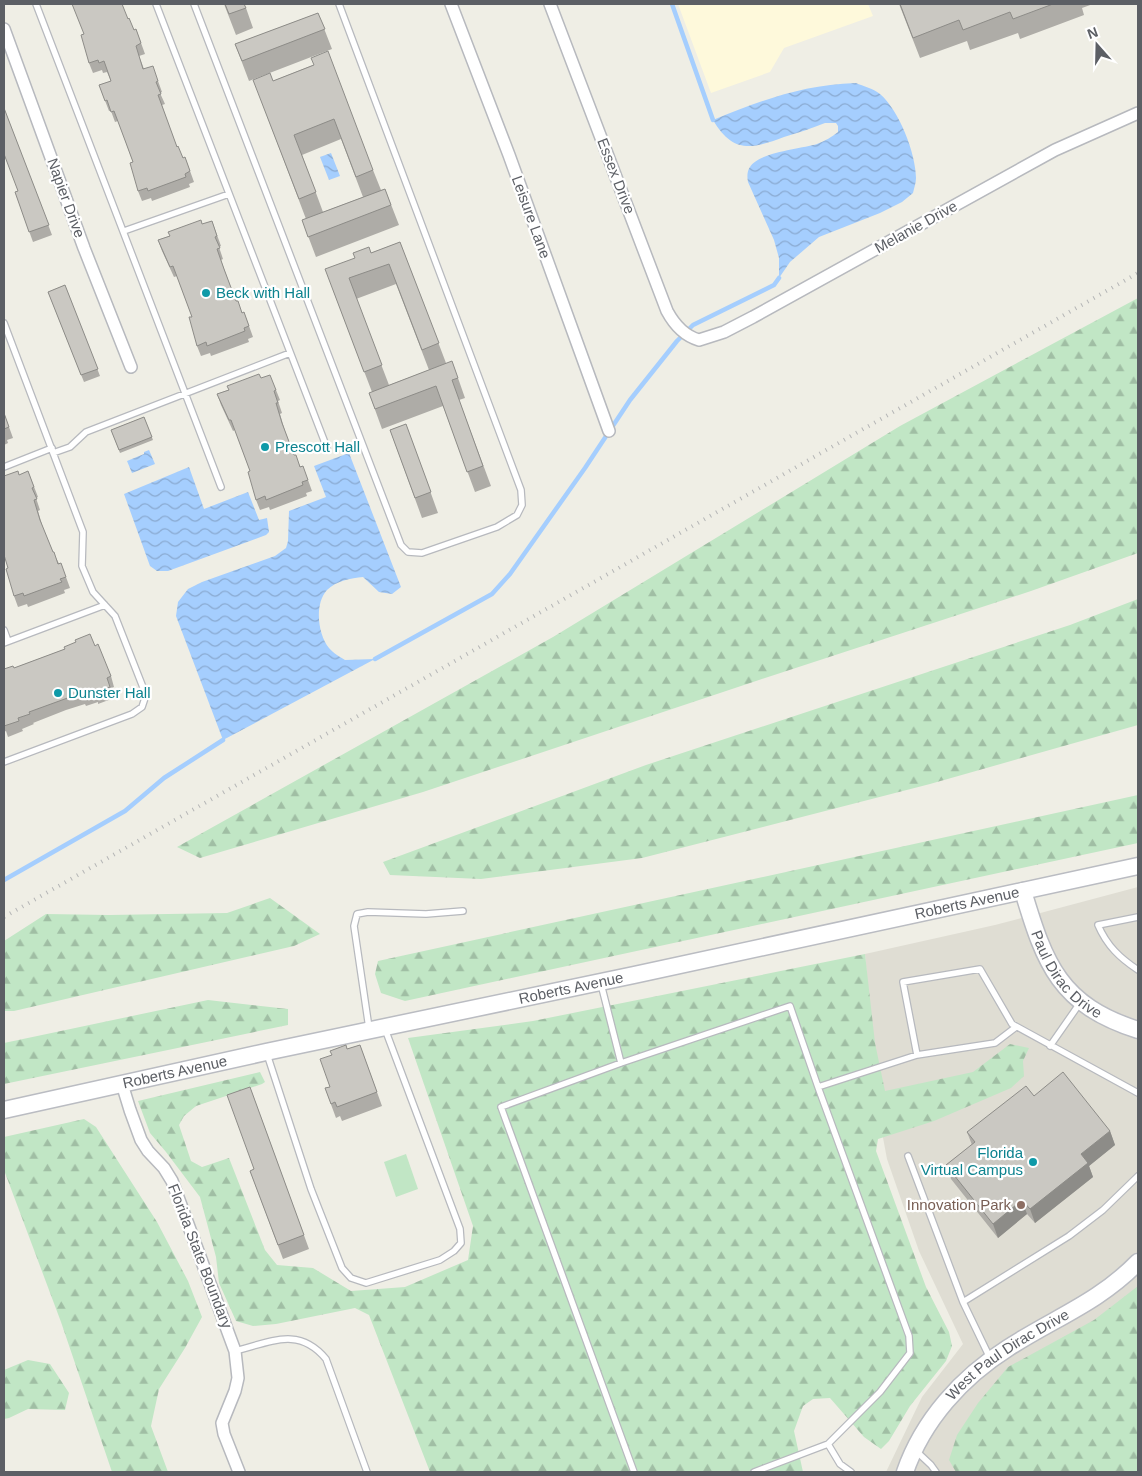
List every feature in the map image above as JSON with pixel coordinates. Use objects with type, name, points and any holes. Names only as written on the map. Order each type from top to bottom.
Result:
[{"type":"street","name":"Leisure Lane","points":[[451,4],[509,155],[609,431]]},
{"type":"street","name":"Essex Drive","points":[[550,4],[667,311],[672,320],[689,335]]},
{"type":"street","name":"Napier Drive","points":[[4,29],[84,248],[131,367]]},
{"type":"street","name":"Melanie Drive","points":[[689,335],[707,338],[753,317],[1055,150],[1138,113]]},
{"type":"street","name":"Roberts Avenue","points":[[4,1110],[266,1052],[1138,866]]},
{"type":"street","name":"Paul Dirac Drive","points":[[1023,892],[1041,949],[1049,965],[1063,983],[1095,1012],[1109,1020],[1138,1030]]},
{"type":"street","name":"Florida State Boundary","points":[[122,1084],[141,1140],[172,1181],[236,1350],[238,1378],[235,1391],[222,1423],[224,1434],[239,1472]]},
{"type":"street","name":"West Paul Dirac Drive","points":[[905,1472],[923,1433],[942,1405],[962,1383],[1009,1347],[1086,1304],[1107,1290],[1138,1262]]},
{"type":"lane","points":[[36,4],[221,487]]},
{"type":"lane","points":[[156,4],[327,448]]},
{"type":"lane","points":[[194,4],[401,545],[408,552],[422,553],[497,527],[517,515],[522,505],[521,490],[339,4]]},
{"type":"lane","points":[[124,232],[229,194]]},
{"type":"lane","points":[[4,324],[83,532],[82,566],[93,592],[115,616],[146,696],[142,707],[132,714],[4,762]]},
{"type":"lane","points":[[4,467],[70,447],[86,432],[290,353]]},
{"type":"lane","points":[[4,630],[6,642],[105,605]]},
{"type":"lane","points":[[266,1052],[311,1189],[342,1268],[351,1278],[366,1283],[440,1260],[454,1251],[461,1243],[460,1230],[376,1029],[354,926],[357,914],[368,912],[426,914],[464,911]]},
{"type":"lane","points":[[1138,917],[1098,925],[1111,948],[1121,959],[1138,970]]},
{"type":"lane","points":[[917,1055],[903,982],[980,969],[1012,1024],[1138,1093]]},
{"type":"lane","points":[[600,982],[621,1063]]},
{"type":"lane","points":[[1050,1046],[1081,1001]]},
{"type":"lane","points":[[634,1472],[501,1107],[621,1063],[790,1006],[903,1318],[909,1336],[910,1353],[880,1392],[828,1444],[754,1472]]},
{"type":"lane","points":[[818,1087],[917,1055],[995,1043],[1016,1027]]},
{"type":"lane","points":[[908,1156],[963,1302],[991,1359]]},
{"type":"lane","points":[[963,1302],[1069,1236],[1103,1210],[1138,1176]]},
{"type":"lane","points":[[236,1350],[283,1339],[296,1339],[308,1342],[318,1349],[326,1359],[368,1472]]},
{"type":"lane","points":[[828,1444],[840,1464],[851,1472]]},
{"type":"lane","points":[[915,1450],[936,1472]]},
{"type":"shaded area","points":[[678,4],[868,4],[873,16],[784,48],[770,72],[711,93]]},
{"type":"shaded area","name":"Innovation Park","points":[[1138,887],[1138,1472],[886,1472],[922,1397],[963,1344],[919,1251],[887,1159],[878,1111],[865,954],[995,925]]},
{"type":"green space","points":[[1138,298],[1138,553],[1031,591],[423,792],[200,858],[177,847],[553,637],[900,426]]},
{"type":"green space","points":[[1138,599],[1138,725],[930,784],[642,858],[481,879],[390,875],[383,862],[646,765],[1070,625]]},
{"type":"green space","points":[[1138,795],[1138,843],[405,1001],[381,993],[375,974],[378,961]]},
{"type":"green space","points":[[270,898],[320,934],[294,946],[14,1011],[4,1011],[4,941],[46,914],[227,913]]},
{"type":"green space","points":[[865,954],[875,1043],[885,1091],[973,1072],[1010,1044],[1029,1048],[1023,1061],[1024,1076],[1011,1088],[934,1121],[878,1139],[876,1151],[926,1287],[949,1332],[952,1346],[946,1361],[910,1406],[889,1441],[881,1449],[864,1437],[830,1398],[813,1399],[803,1406],[794,1431],[803,1472],[430,1472],[369,1315],[355,1308],[276,1324],[253,1326],[236,1321],[219,1283],[216,1257],[200,1197],[150,1133],[138,1101],[260,1072],[265,1082],[262,1084],[196,1106],[184,1116],[179,1125],[191,1161],[202,1167],[229,1158],[265,1250],[277,1265],[313,1268],[351,1291],[405,1287],[468,1260],[473,1226],[408,1038],[533,1021]]},
{"type":"green space","points":[[208,1000],[288,1009],[288,1025],[4,1084],[4,1043]]},
{"type":"green space","points":[[84,1119],[96,1127],[157,1222],[188,1281],[202,1317],[159,1389],[151,1426],[168,1472],[112,1472],[61,1322],[4,1170],[4,1137]]},
{"type":"green space","points":[[406,1154],[418,1189],[396,1197],[384,1162]]},
{"type":"green space","points":[[1138,1286],[1138,1472],[956,1472],[949,1460],[957,1435],[978,1403],[1008,1367],[1094,1320]]},
{"type":"green space","points":[[28,1360],[50,1364],[69,1393],[65,1410],[28,1409],[4,1419],[4,1370]]},
{"type":"water","points":[[856,83],[880,94],[894,110],[900,121],[910,145],[915,168],[916,180],[913,193],[902,202],[880,213],[819,237],[790,262],[779,278],[779,258],[774,240],[748,182],[748,170],[755,162],[771,154],[817,144],[826,140],[838,132],[838,126],[836,123],[825,123],[762,144],[744,146],[728,139],[713,120],[766,100],[800,90]]},
{"type":"water","points":[[331,153],[340,176],[329,180],[320,157]]},
{"type":"water","points":[[149,450],[155,464],[132,473],[127,461]]},
{"type":"water","points":[[349,453],[401,587],[392,594],[379,592],[363,577],[339,582],[327,590],[320,603],[320,628],[325,642],[331,650],[345,660],[375,659],[223,740],[176,616],[178,602],[188,589],[202,582],[275,556],[286,548],[289,511],[326,497],[314,466]]},
{"type":"water","points":[[189,467],[204,509],[248,492],[259,520],[267,518],[269,532],[266,535],[168,571],[157,571],[150,566],[124,494]]},
{"type":"building","points":[[72,4],[122,4],[134,30],[136,29],[141,43],[136,46],[143,69],[153,66],[158,81],[156,82],[161,94],[158,95],[177,147],[183,158],[185,157],[190,171],[185,174],[186,177],[148,191],[147,188],[138,191],[130,163],[133,162],[114,111],[111,112],[99,85],[111,81],[104,61],[99,63],[98,60],[89,63],[81,35],[84,34]]},
{"type":"building","points":[[225,4],[244,4],[246,8],[229,14]]},
{"type":"building","points":[[900,4],[1053,4],[1013,19],[1010,12],[963,30],[959,20],[913,38]]},
{"type":"building","points":[[318,13],[325,29],[242,61],[235,44]]},
{"type":"building","points":[[328,51],[373,170],[356,177],[334,119],[294,135],[316,192],[299,199],[253,80],[270,73],[273,81],[314,65],[311,58]]},
{"type":"building","points":[[4,108],[49,225],[29,232],[15,192],[18,191],[4,154]]},
{"type":"building","points":[[385,189],[391,205],[308,237],[302,220]]},
{"type":"building","name":"Beck with Hall","points":[[201,220],[202,224],[212,221],[217,236],[215,237],[220,248],[217,249],[224,269],[236,301],[238,301],[242,313],[244,312],[249,326],[244,328],[245,331],[207,346],[206,342],[197,346],[189,317],[192,317],[173,266],[170,267],[158,240],[170,236],[168,232]]},
{"type":"building","points":[[400,242],[439,343],[422,350],[389,264],[349,278],[382,365],[364,372],[325,269],[355,258],[353,253],[369,247],[371,253]]},
{"type":"building","points":[[65,285],[98,369],[81,375],[48,292]]},
{"type":"building","points":[[452,361],[458,378],[452,380],[483,466],[467,472],[436,386],[375,409],[369,393]]},
{"type":"building","name":"Prescott Hall","points":[[259,374],[261,378],[270,375],[276,390],[274,391],[278,403],[276,403],[282,423],[294,455],[296,455],[300,467],[303,466],[308,480],[302,482],[303,485],[266,500],[265,496],[256,500],[248,472],[250,471],[231,420],[229,420],[217,394],[229,390],[227,386]]},
{"type":"building","points":[[4,413],[9,427],[4,429]]},
{"type":"building","points":[[144,417],[152,437],[119,450],[111,430]]},
{"type":"building","points":[[406,424],[431,492],[415,498],[390,430]]},
{"type":"building","points":[[18,471],[19,475],[28,471],[37,499],[34,500],[40,520],[58,564],[61,563],[66,577],[60,579],[62,582],[24,596],[23,593],[14,596],[4,555],[4,476]]},
{"type":"building","name":"Dunster Hall","points":[[90,634],[95,646],[98,644],[111,676],[107,678],[110,687],[82,696],[81,693],[29,712],[30,714],[18,718],[19,721],[4,726],[4,669],[13,666],[14,668],[65,649],[64,647],[76,642],[75,640]]},
{"type":"building","points":[[346,1045],[347,1049],[360,1045],[377,1092],[337,1107],[335,1102],[331,1104],[325,1088],[330,1087],[320,1059],[332,1055],[330,1051]]},
{"type":"building","name":"Florida Virtual Campus","points":[[1063,1072],[1110,1131],[1081,1154],[1088,1163],[1030,1209],[1022,1200],[993,1224],[946,1165],[975,1142],[967,1132],[1026,1086],[1034,1096]]},
{"type":"building","points":[[250,1087],[304,1235],[278,1245],[250,1171],[254,1169],[227,1095]]},
{"type":"waterway","points":[[672,4],[713,120]]},
{"type":"waterway","points":[[375,659],[492,594],[510,574],[585,468],[630,400],[677,341],[693,325],[774,285],[779,278]]},
{"type":"waterway","points":[[4,880],[125,811],[164,778],[223,740]]},
{"type":"railway","points":[[4,917],[1138,273]]},
{"type":"place","name":"Beck with Hall","points":[[206,293]]},
{"type":"place","name":"Prescott Hall","points":[[265,447]]},
{"type":"place","name":"Dunster Hall","points":[[58,693]]},
{"type":"place","name":"Florida Virtual Campus","points":[[1033,1162]]},
{"type":"place","name":"Innovation Park","points":[[1021,1205]]}]
